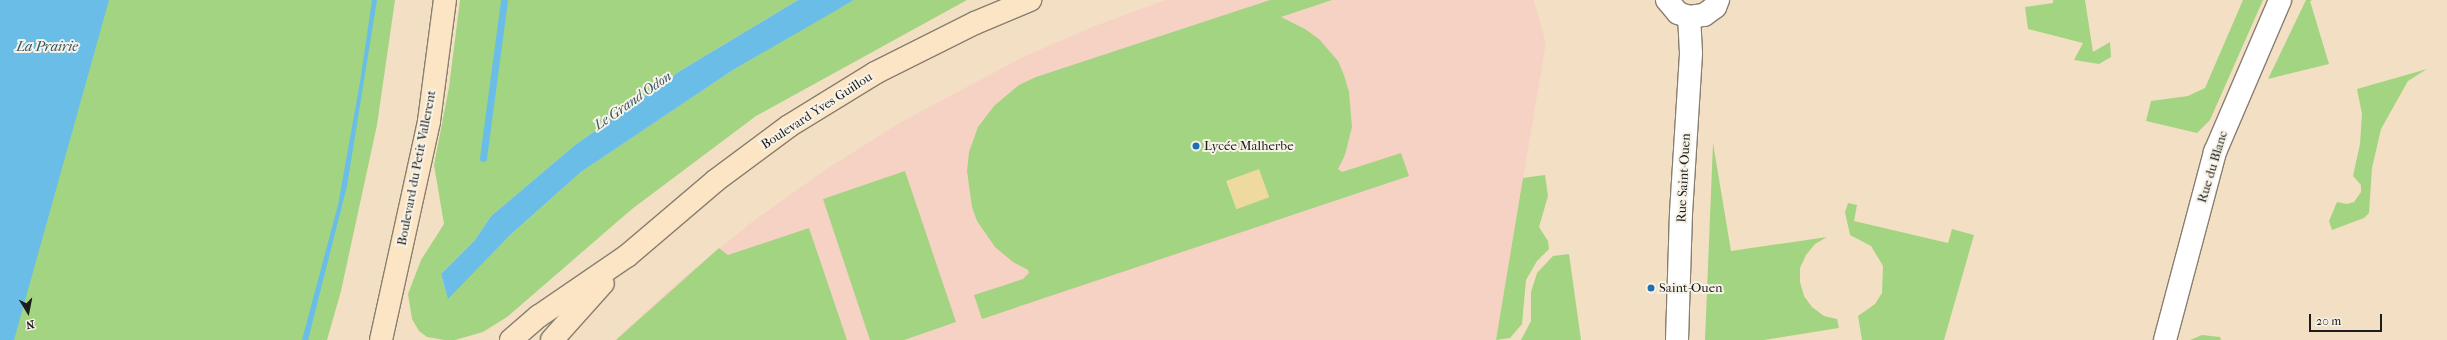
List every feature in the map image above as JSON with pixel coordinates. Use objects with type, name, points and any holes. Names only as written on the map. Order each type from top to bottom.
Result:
[{"type":"main road","name":"Boulevard du Petit Vallerent","points":[[383,338],[428,121],[445,0]]},
{"type":"main road","name":"Boulevard Yves Guillou","points":[[512,340],[539,316],[627,256],[715,181],[789,126],[875,73],[975,23],[1030,0]]},
{"type":"main road","name":"Boulevard Yves Guillou","points":[[552,340],[627,256]]},
{"type":"street","points":[[1666,0],[1678,13],[1690,17],[1704,15],[1714,7],[1718,0]]},
{"type":"street","name":"Rue du Blanc","points":[[2165,340],[2215,152],[2280,0]]},
{"type":"street","name":"Rue Saint-Ouen","points":[[1677,340],[1681,213],[1691,53],[1690,17]]},
{"type":"shaded area","name":"Lycée Malherbe","points":[[1165,0],[1534,0],[1546,43],[1496,340],[615,340],[683,278],[753,221],[825,170],[901,122],[1023,57],[1092,27]]},
{"type":"green space","points":[[0,0],[395,0],[377,125],[341,291],[327,340],[0,340]]},
{"type":"green space","points":[[460,0],[798,0],[680,71],[575,145],[491,216],[475,240],[441,274],[446,292],[581,172],[733,70],[827,15],[854,0],[967,0],[756,116],[632,209],[507,317],[483,332],[455,340],[445,340],[427,337],[419,331],[412,319],[408,294],[421,260],[444,224],[434,165],[449,87]]},
{"type":"green space","points":[[1270,0],[1332,0],[1281,17],[1305,29],[1319,39],[1338,61],[1344,75],[1349,92],[1352,127],[1345,155],[1338,169],[1342,172],[1401,153],[1409,176],[982,319],[974,295],[1023,279],[1029,273],[1028,270],[1013,262],[995,247],[977,221],[972,207],[967,171],[969,152],[978,127],[994,106],[1019,85],[1036,77]]},
{"type":"green space","points":[[2053,0],[2085,0],[2093,52],[2110,42],[2111,57],[2099,64],[2074,60],[2083,43],[2028,29],[2025,7],[2053,3]]},
{"type":"green space","points":[[2243,0],[2263,0],[2210,120],[2197,133],[2146,121],[2151,101],[2188,96],[2205,88]]},
{"type":"green space","points":[[2306,0],[2313,0],[2310,1],[2329,64],[2268,79]]},
{"type":"green space","points":[[2427,69],[2408,81],[2381,129],[2372,168],[2369,213],[2364,218],[2332,230],[2329,221],[2337,202],[2347,204],[2354,202],[2361,192],[2361,185],[2353,176],[2360,144],[2362,114],[2357,89]]},
{"type":"green space","points":[[1713,143],[1731,251],[1827,237],[1815,244],[1806,255],[1800,268],[1800,282],[1804,296],[1812,307],[1824,316],[1837,319],[1839,328],[1764,340],[1705,340]]},
{"type":"green space","points":[[905,171],[956,322],[904,340],[870,340],[823,199]]},
{"type":"green space","points":[[1545,175],[1548,196],[1539,227],[1548,241],[1549,249],[1537,261],[1526,280],[1522,324],[1510,338],[1496,340],[1523,178]]},
{"type":"green space","points":[[1848,203],[1857,205],[1854,221],[1948,243],[1952,229],[1974,235],[1944,340],[1862,340],[1858,316],[1875,304],[1882,293],[1883,266],[1871,246],[1850,235],[1845,212]]},
{"type":"green space","points":[[809,228],[847,340],[616,340],[719,248],[728,255]]},
{"type":"green space","points":[[1569,254],[1581,340],[1521,340],[1531,321],[1531,292],[1537,273],[1553,256]]},
{"type":"green space","points":[[2202,335],[2220,337],[2221,340],[2190,340]]},
{"type":"sand","points":[[1259,169],[1269,197],[1236,209],[1226,181]]},
{"type":"water","name":"La Prairie","points":[[0,0],[109,0],[14,340],[0,340]]},
{"type":"water","points":[[372,0],[377,0],[347,186],[308,340],[302,340],[338,205],[360,82]]},
{"type":"water","points":[[798,0],[854,0],[733,70],[581,172],[508,237],[448,299],[441,274],[475,240],[491,216],[575,145],[680,71]]},
{"type":"waterway","points":[[483,158],[504,0]]},
{"type":"place","name":"Lycée Malherbe","points":[[1196,146]]},
{"type":"place","name":"Saint-Ouen","points":[[1651,288]]},
{"type":"water label","name":"Le Grand Odon","points":[[633,101]]}]
